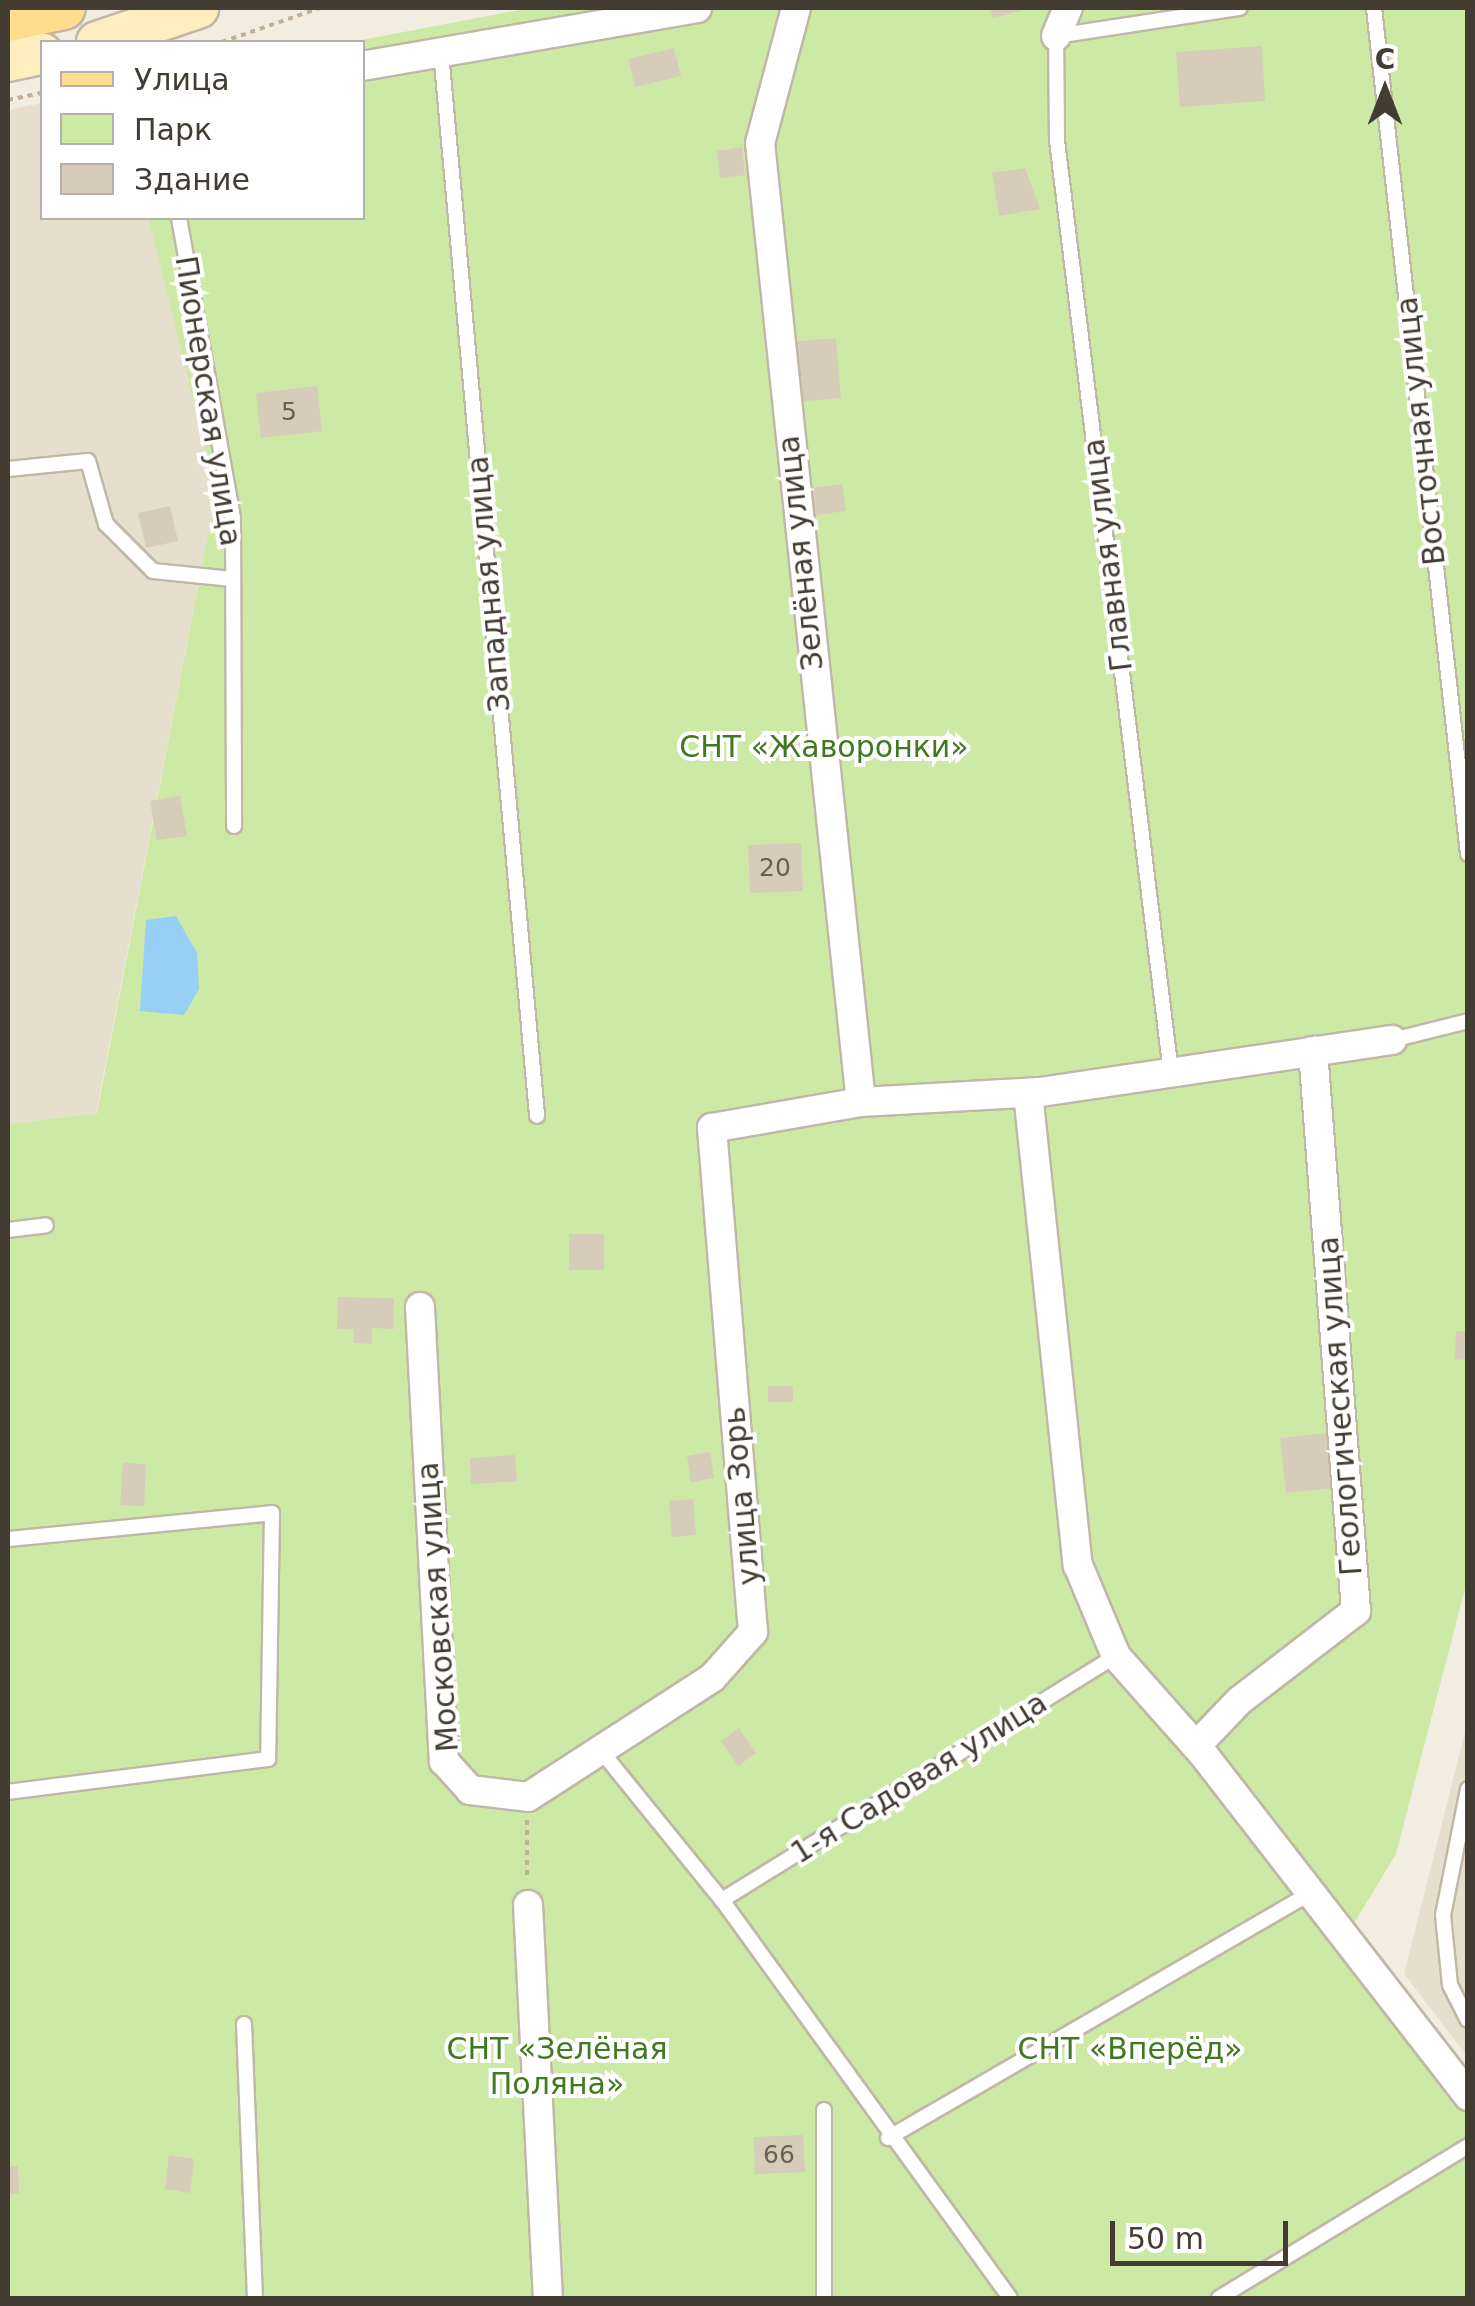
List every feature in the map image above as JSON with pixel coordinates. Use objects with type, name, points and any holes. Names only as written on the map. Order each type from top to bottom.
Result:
[{"type":"main road","points":[[17,49],[64,8]]},
{"type":"main road","points":[[103,40],[198,8]]},
{"type":"street","points":[[365,65],[697,8]]},
{"type":"street","name":"Зелёная улица","points":[[796,8],[760,144],[860,1102]]},
{"type":"street","points":[[1056,36],[1068,8]]},
{"type":"street","points":[[860,1102],[1028,1092],[1392,1040]]},
{"type":"street","name":"Геологическая улица","points":[[1196,1746],[1239,1702],[1356,1610],[1313,1052]]},
{"type":"street","points":[[1028,1092],[1078,1565],[1116,1656],[1196,1746],[1468,2096]]},
{"type":"street","name":"улица Зорь","points":[[528,1797],[571,1773],[712,1678],[753,1632],[712,1128],[860,1102]]},
{"type":"street","name":"Московская улица","points":[[420,1307],[444,1762],[470,1790],[528,1797]]},
{"type":"street","points":[[528,1905],[548,2298]]},
{"type":"lane","points":[[1056,36],[1240,8]]},
{"type":"lane","name":"Восточная улица","points":[[1374,8],[1468,854]]},
{"type":"lane","name":"Главная улица","points":[[1056,36],[1057,141],[1171,1073]]},
{"type":"lane","name":"Западная улица","points":[[441,52],[537,1116]]},
{"type":"lane","name":"Пионерская улица","points":[[179,220],[233,518],[234,826]]},
{"type":"lane","points":[[8,468],[88,461],[106,524],[154,570],[233,579]]},
{"type":"lane","points":[[1392,1040],[1468,1021]]},
{"type":"lane","points":[[8,1230],[46,1225]]},
{"type":"lane","points":[[8,1539],[272,1513],[268,1759],[8,1792]]},
{"type":"lane","name":"1-я Садовая улица","points":[[722,1900],[1116,1656]]},
{"type":"lane","points":[[602,1752],[722,1900],[888,2138],[1010,2298]]},
{"type":"lane","points":[[1468,1789],[1444,1916],[1450,1985],[1468,2020]]},
{"type":"lane","points":[[888,2138],[1309,1894]]},
{"type":"lane","points":[[244,2024],[255,2298]]},
{"type":"lane","points":[[824,2110],[824,2298]]},
{"type":"lane","points":[[1219,2298],[1468,2146]]},
{"type":"path","points":[[228,40],[320,8]]},
{"type":"path","points":[[8,100],[40,93]]},
{"type":"path","points":[[528,1797],[528,1905]]},
{"type":"shaded area","points":[[40,103],[40,220],[148,220],[216,493],[96,1113],[8,1124],[8,110]]},
{"type":"shaded area","points":[[1467,1724],[1467,2056],[1404,1974]]},
{"type":"green space","name":"СНТ «Жаворонки»","points":[[530,8],[1467,8],[1467,1581],[1396,1854],[1350,1930],[1467,2079],[1467,2298],[8,2298],[8,1124],[97,1113],[216,493],[148,220],[365,220],[365,40],[362,40]]},
{"type":"water","points":[[176,916],[197,953],[199,989],[184,1015],[140,1011],[146,920]]},
{"type":"building","points":[[990,8],[1028,8],[1028,9],[993,18]]},
{"type":"building","points":[[1262,46],[1265,101],[1180,107],[1176,52]]},
{"type":"building","points":[[674,48],[681,76],[635,87],[628,59]]},
{"type":"building","points":[[742,147],[745,175],[720,178],[717,151]]},
{"type":"building","points":[[1025,168],[1040,209],[999,216],[992,173]]},
{"type":"building","points":[[836,338],[841,398],[793,402],[788,342]]},
{"type":"building","points":[[317,386],[322,431],[261,438],[256,393]]},
{"type":"building","points":[[842,484],[846,511],[808,516],[805,489]]},
{"type":"building","points":[[170,506],[178,541],[146,548],[138,513]]},
{"type":"building","points":[[180,796],[187,836],[157,840],[150,801]]},
{"type":"building","points":[[801,843],[803,891],[750,893],[748,845]]},
{"type":"building","points":[[569,1234],[604,1234],[604,1270],[569,1270]]},
{"type":"building","points":[[338,1297],[394,1298],[394,1329],[372,1328],[372,1344],[354,1343],[354,1329],[337,1329]]},
{"type":"building","points":[[1456,1331],[1468,1332],[1468,1360],[1455,1359]]},
{"type":"building","points":[[768,1386],[793,1386],[793,1402],[768,1402]]},
{"type":"building","points":[[1334,1432],[1340,1487],[1286,1493],[1280,1438]]},
{"type":"building","points":[[710,1452],[714,1478],[691,1482],[687,1456]]},
{"type":"building","points":[[515,1455],[517,1481],[471,1484],[470,1458]]},
{"type":"building","points":[[123,1463],[146,1464],[144,1506],[120,1505]]},
{"type":"building","points":[[693,1499],[696,1535],[672,1537],[669,1501]]},
{"type":"building","points":[[739,1728],[756,1753],[738,1766],[721,1741]]},
{"type":"building","points":[[803,2135],[805,2172],[755,2174],[754,2137]]},
{"type":"building","points":[[169,2155],[194,2159],[190,2193],[165,2189]]},
{"type":"building","points":[[8,2166],[18,2166],[19,2194],[8,2194]]},
{"type":"park label","name":"СНТ «Вперёд»","points":[[1130,2049]]},
{"type":"park label","name":"СНТ «Зелёная Поляна»","points":[[557,2066]]}]
